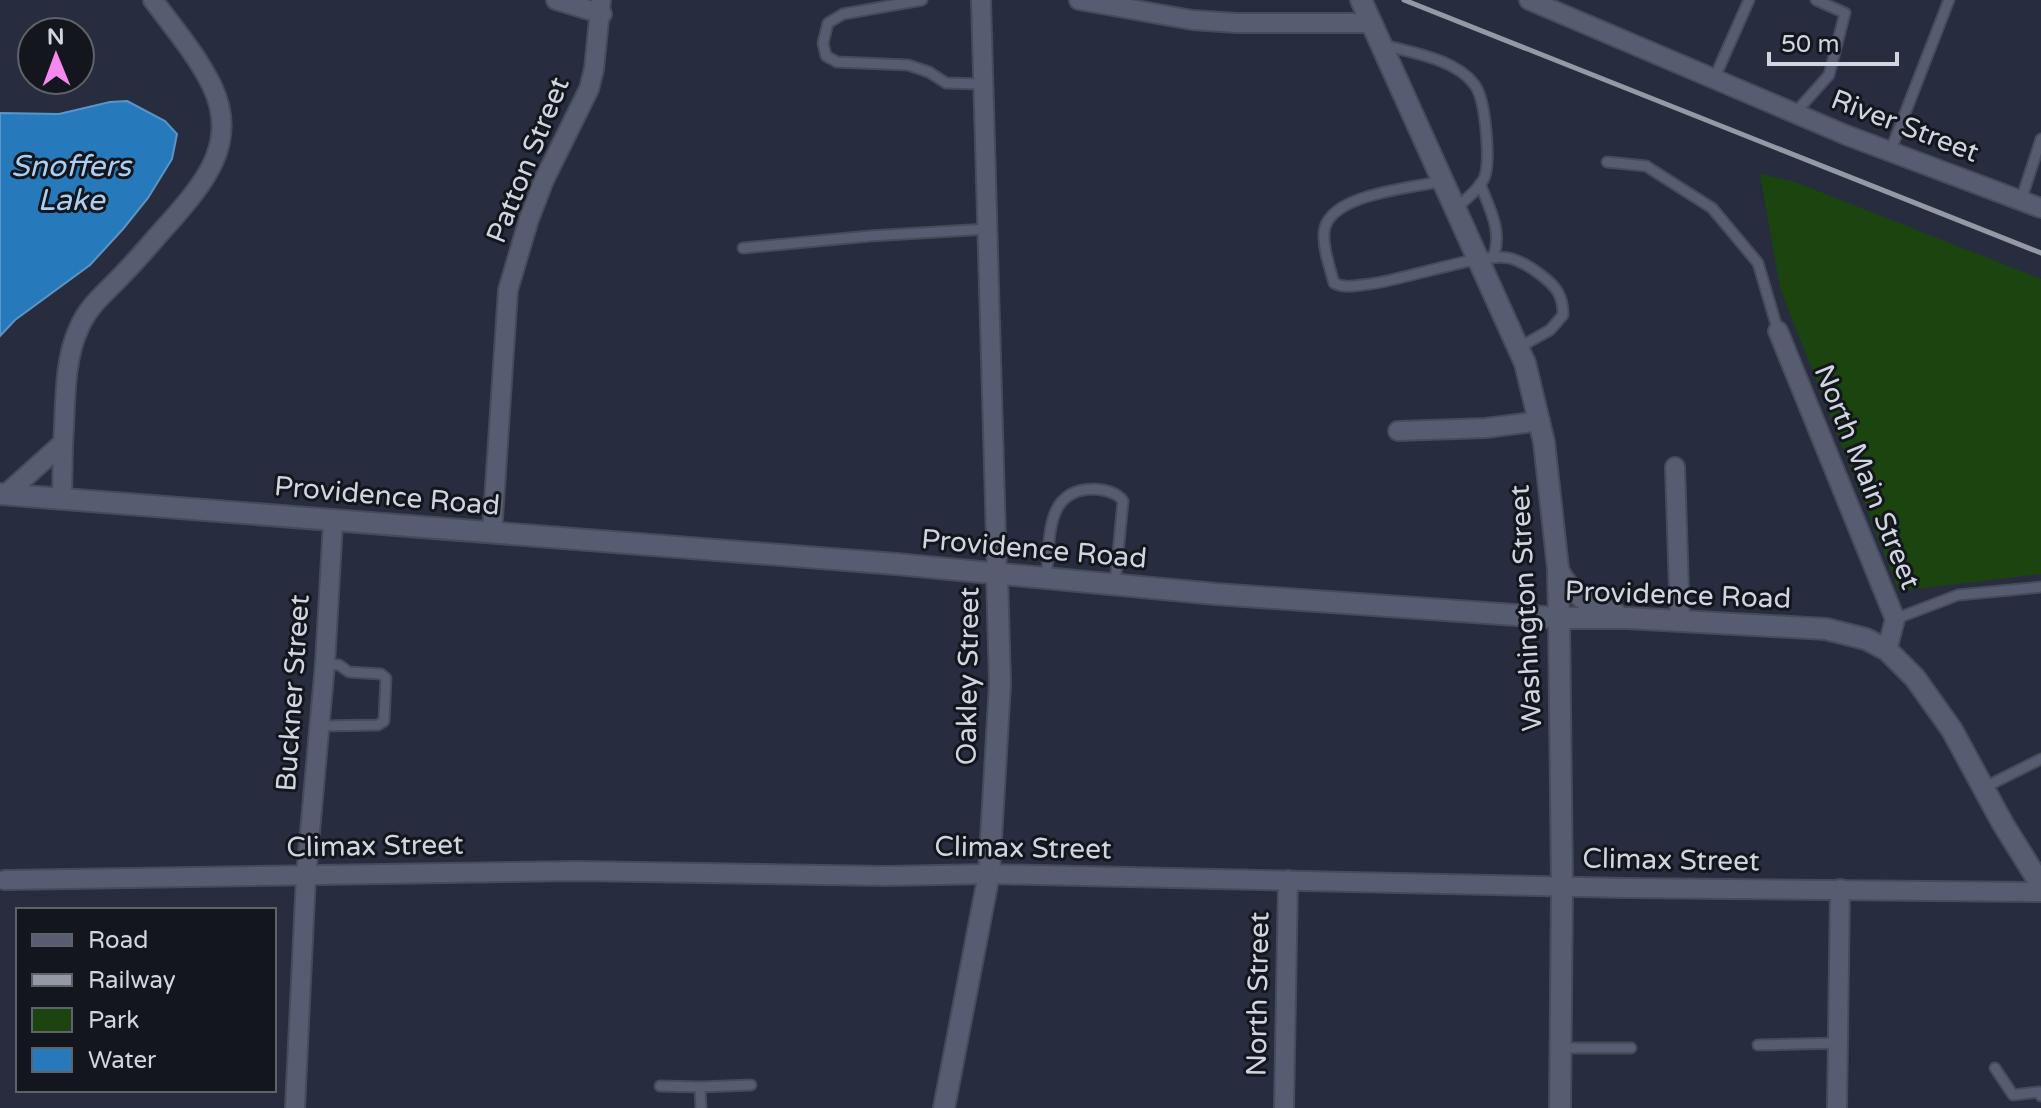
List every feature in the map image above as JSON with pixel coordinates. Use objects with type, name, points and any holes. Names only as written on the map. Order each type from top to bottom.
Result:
[{"type":"street","points":[[62,499],[70,361],[79,328],[91,305],[122,276],[199,188],[213,166],[220,144],[221,121],[211,84],[153,0]]},
{"type":"street","points":[[556,0],[602,7]]},
{"type":"street","name":"Oakley Street","points":[[944,1108],[989,874],[1000,684],[981,0]]},
{"type":"street","points":[[1079,0],[1147,14],[1222,22],[1371,23]]},
{"type":"street","name":"Washington Street","points":[[1361,0],[1455,209],[1486,259],[1525,363],[1540,421],[1558,568],[1562,886],[1560,1108]]},
{"type":"street","name":"River Street","points":[[1529,0],[1564,7],[1714,79],[1890,152],[2041,208]]},
{"type":"street","name":"Patton Street","points":[[492,533],[508,290],[544,180],[589,89],[602,7]]},
{"type":"street","name":"North Main Street","points":[[1778,331],[1895,619],[1887,650]]},
{"type":"street","points":[[1398,431],[1486,428],[1540,421]]},
{"type":"street","points":[[3,495],[63,443]]},
{"type":"street","points":[[1675,467],[1680,621]]},
{"type":"street","name":"Providence Road","points":[[3,495],[1559,618],[1627,618],[1826,629],[1866,639],[1887,650]]},
{"type":"street","name":"Buckner Street","points":[[295,1108],[306,876],[325,664],[333,522]]},
{"type":"street","points":[[1558,568],[1569,589],[1581,598],[1627,618]]},
{"type":"street","points":[[1887,650],[1915,678],[1952,730],[2041,885]]},
{"type":"street","name":"Climax Street","points":[[5,880],[578,871],[886,876],[989,874],[2041,892]]},
{"type":"street","name":"North Street","points":[[1284,1108],[1288,880]]},
{"type":"street","points":[[1837,1108],[1840,889]]},
{"type":"lane","points":[[922,0],[843,14],[828,23],[823,43],[826,56],[837,62],[917,67],[946,83],[982,84]]},
{"type":"lane","points":[[1714,79],[1749,0]]},
{"type":"lane","points":[[1795,113],[1829,75],[1845,13],[1816,0]]},
{"type":"lane","points":[[1890,152],[1949,0]]},
{"type":"lane","points":[[1381,45],[1427,56],[1458,70],[1475,84],[1485,122],[1485,175],[1455,209]]},
{"type":"lane","points":[[2021,200],[2041,139]]},
{"type":"lane","points":[[1607,162],[1646,166],[1712,208],[1758,263],[1778,331]]},
{"type":"lane","points":[[1443,181],[1348,201],[1332,213],[1323,232],[1334,283],[1342,287],[1392,282],[1486,259],[1507,258],[1529,266],[1554,285],[1563,300],[1563,315],[1550,330],[1518,348]]},
{"type":"lane","points":[[1480,184],[1494,217],[1499,243],[1486,259]]},
{"type":"lane","points":[[743,248],[987,229]]},
{"type":"lane","points":[[1046,578],[1057,506],[1077,491],[1100,489],[1120,496],[1123,501],[1115,585]]},
{"type":"lane","points":[[1895,619],[1958,595],[2041,587]]},
{"type":"lane","points":[[320,726],[378,725],[384,721],[386,678],[381,674],[349,672],[339,665],[325,664]]},
{"type":"lane","points":[[1983,788],[2041,759]]},
{"type":"lane","points":[[1758,1045],[1839,1043]]},
{"type":"lane","points":[[1560,1048],[1631,1048]]},
{"type":"lane","points":[[1995,1068],[2013,1095],[2040,1093]]},
{"type":"lane","points":[[660,1086],[751,1085]]},
{"type":"lane","points":[[700,1087],[701,1108]]},
{"type":"green space","points":[[1760,174],[1795,182],[2041,279],[2041,574],[1899,591],[1780,288]]},
{"type":"water","name":"Snoffers Lake","points":[[127,101],[165,121],[177,134],[172,159],[148,198],[90,265],[15,320],[0,336],[0,113],[59,114]]},
{"type":"railway","points":[[1404,0],[2041,253]]}]
